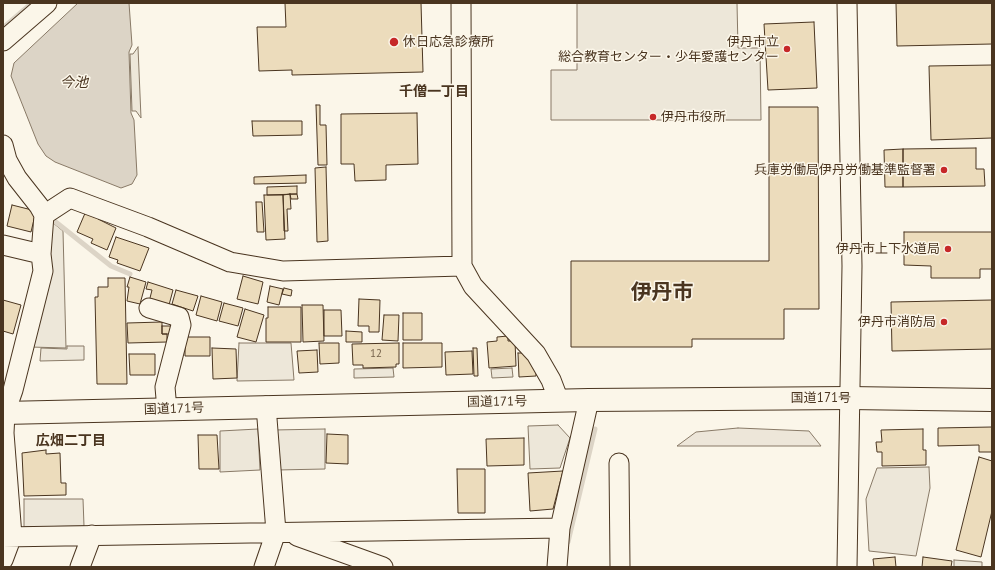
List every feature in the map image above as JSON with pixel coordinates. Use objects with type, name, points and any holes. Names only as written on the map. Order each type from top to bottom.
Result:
[{"type":"highway","name":"国道171号","points":[[4,413],[589,400],[849,398],[992,400]]},
{"type":"street","points":[[3,41],[47,3]]},
{"type":"street","points":[[461,3],[462,266],[473,286],[536,354],[559,401]]},
{"type":"street","points":[[847,3],[852,266],[847,567]]},
{"type":"street","points":[[3,145],[7,160],[17,178],[39,206],[44,215],[41,254],[43,271],[13,390],[4,413],[8,536],[3,560]]},
{"type":"street","points":[[44,215],[70,198],[148,227],[230,262],[282,271],[462,266]]},
{"type":"street","points":[[3,245],[41,254]]},
{"type":"street","points":[[149,308],[179,317],[181,325],[165,387],[167,410]]},
{"type":"street","points":[[556,567],[560,528],[589,400]]},
{"type":"street","points":[[264,567],[281,532],[266,406]]},
{"type":"street","points":[[619,463],[620,567]]},
{"type":"street","points":[[8,536],[560,528]]},
{"type":"street","points":[[281,532],[383,567]]},
{"type":"street","points":[[82,566],[92,535]]},
{"type":"shaded area","points":[[577,3],[737,3],[738,48],[760,48],[761,120],[551,120],[551,70],[577,70]]},
{"type":"shaded area","points":[[138,47],[141,118],[136,111],[132,111],[130,54],[133,54]]},
{"type":"shaded area","points":[[52,222],[63,231],[66,348],[30,347]]},
{"type":"shaded area","points":[[239,343],[291,343],[294,380],[237,381]]},
{"type":"shaded area","points":[[67,346],[84,346],[84,360],[40,361],[41,348],[67,349]]},
{"type":"shaded area","points":[[393,368],[394,377],[354,378],[354,369]]},
{"type":"shaded area","points":[[512,368],[513,377],[492,378],[491,369]]},
{"type":"shaded area","points":[[558,425],[570,438],[560,468],[530,469],[528,426]]},
{"type":"shaded area","points":[[738,428],[809,431],[821,446],[677,446],[696,432]]},
{"type":"shaded area","points":[[258,429],[260,470],[220,472],[220,431]]},
{"type":"shaded area","points":[[325,429],[325,469],[277,470],[274,430]]},
{"type":"shaded area","points":[[929,467],[930,488],[916,556],[869,551],[866,499],[877,468]]},
{"type":"shaded area","points":[[24,499],[83,499],[84,526],[24,527]]},
{"type":"shaded area","points":[[954,560],[982,562],[982,567],[954,567]]},
{"type":"water","name":"今池","points":[[78,3],[129,3],[132,45],[129,52],[131,113],[134,120],[137,175],[132,184],[121,188],[55,162],[46,156],[38,144],[11,76],[14,63]]},
{"type":"building","points":[[285,3],[421,3],[423,72],[292,75],[292,70],[259,71],[257,27],[286,27]]},
{"type":"building","points":[[896,3],[992,3],[992,44],[897,46]]},
{"type":"building","points":[[814,22],[817,88],[768,90],[764,24]]},
{"type":"building","points":[[992,65],[992,138],[931,140],[929,66]]},
{"type":"building","points":[[316,105],[320,105],[320,125],[326,125],[327,165],[318,165]]},
{"type":"building","points":[[769,107],[818,107],[819,309],[784,309],[784,339],[692,339],[692,347],[571,347],[571,261],[769,261]]},
{"type":"building","points":[[417,113],[418,164],[386,165],[386,180],[355,181],[354,164],[341,164],[341,114]]},
{"type":"building","points":[[252,121],[302,121],[302,135],[253,136]]},
{"type":"building","points":[[976,148],[976,169],[984,169],[985,186],[903,187],[903,149]]},
{"type":"building","points":[[903,149],[903,187],[885,187],[884,150]]},
{"type":"building","points":[[326,167],[328,241],[317,242],[315,168]]},
{"type":"building","points":[[306,175],[306,183],[254,184],[254,177]]},
{"type":"building","points":[[297,186],[297,194],[267,195],[267,187]]},
{"type":"building","points":[[290,194],[297,194],[298,199],[291,199]]},
{"type":"building","points":[[290,194],[291,209],[287,209],[288,231],[284,231],[283,195]]},
{"type":"building","points":[[264,195],[283,195],[285,239],[266,240]]},
{"type":"building","points":[[256,202],[262,202],[264,232],[257,232]]},
{"type":"building","points":[[12,205],[36,211],[31,232],[7,226]]},
{"type":"building","points":[[86,211],[116,228],[107,250],[91,243],[93,239],[77,232]]},
{"type":"building","name":"伊丹市上下水道局","points":[[904,232],[992,232],[992,269],[980,269],[980,278],[931,278],[931,266],[904,265]]},
{"type":"building","points":[[116,237],[149,248],[140,271],[117,263],[118,260],[109,257]]},
{"type":"building","points":[[243,276],[263,282],[258,304],[237,299]]},
{"type":"building","points":[[130,277],[146,282],[140,304],[127,301],[129,287],[127,287]]},
{"type":"building","points":[[108,278],[125,278],[127,384],[97,384],[95,297],[98,297],[98,287],[108,287]]},
{"type":"building","points":[[148,282],[173,290],[169,305],[149,302],[152,290],[146,289]]},
{"type":"building","points":[[270,286],[283,289],[279,305],[267,302]]},
{"type":"building","points":[[284,288],[292,290],[291,296],[282,294]]},
{"type":"building","points":[[176,290],[198,296],[193,311],[172,304]]},
{"type":"building","points":[[201,296],[222,302],[217,321],[196,315]]},
{"type":"building","points":[[359,299],[380,300],[379,332],[369,332],[369,326],[358,326]]},
{"type":"building","points":[[3,300],[21,305],[13,334],[3,331]]},
{"type":"building","points":[[992,300],[992,349],[892,351],[891,302]]},
{"type":"building","points":[[224,303],[243,308],[238,326],[219,321]]},
{"type":"building","points":[[302,305],[323,305],[324,341],[303,342]]},
{"type":"building","points":[[268,307],[301,307],[301,342],[266,342],[266,318],[268,318]]},
{"type":"building","points":[[245,309],[264,315],[256,342],[237,337]]},
{"type":"building","points":[[324,310],[341,310],[342,336],[324,336]]},
{"type":"building","points":[[403,313],[422,313],[422,340],[403,340]]},
{"type":"building","points":[[384,315],[399,315],[398,341],[382,340]]},
{"type":"building","points":[[162,322],[162,334],[167,334],[167,342],[128,343],[127,323]]},
{"type":"building","points":[[162,326],[174,326],[174,334],[162,334]]},
{"type":"building","points":[[346,331],[362,332],[362,342],[346,342]]},
{"type":"building","points":[[508,336],[508,341],[515,341],[516,366],[489,368],[487,342],[497,341],[497,337]]},
{"type":"building","points":[[185,337],[210,337],[210,356],[185,356]]},
{"type":"building","points":[[319,343],[339,343],[339,363],[320,364]]},
{"type":"building","points":[[399,343],[399,364],[396,364],[396,367],[363,368],[363,365],[353,365],[352,344]]},
{"type":"building","points":[[403,343],[442,343],[442,367],[403,368]]},
{"type":"building","points":[[212,348],[236,349],[237,378],[213,379]]},
{"type":"building","points":[[473,348],[477,348],[478,376],[474,376]]},
{"type":"building","points":[[317,350],[318,372],[299,373],[297,351]]},
{"type":"building","points":[[472,351],[473,374],[446,375],[445,352]]},
{"type":"building","points":[[518,353],[525,353],[536,371],[536,376],[519,377]]},
{"type":"building","points":[[129,354],[155,354],[155,375],[130,375]]},
{"type":"building","points":[[992,427],[992,452],[979,452],[979,445],[938,446],[938,428]]},
{"type":"building","points":[[923,429],[923,450],[926,450],[926,465],[882,466],[882,452],[877,452],[876,442],[882,442],[881,430]]},
{"type":"building","points":[[327,434],[348,435],[348,464],[326,463]]},
{"type":"building","points":[[198,435],[217,435],[219,469],[199,469]]},
{"type":"building","points":[[524,438],[524,465],[487,466],[486,439]]},
{"type":"building","points":[[46,450],[46,454],[60,453],[61,483],[66,483],[66,495],[24,496],[22,453]]},
{"type":"building","points":[[979,457],[992,461],[992,511],[981,557],[956,550]]},
{"type":"building","points":[[457,469],[485,469],[485,513],[458,513]]},
{"type":"building","points":[[563,471],[553,509],[530,511],[528,473]]},
{"type":"building","points":[[895,557],[896,567],[874,567],[873,559]]},
{"type":"building","points":[[923,557],[952,561],[951,567],[922,567]]},
{"type":"waterway","points":[[3,28],[32,3]]},
{"type":"waterway","points":[[52,219],[111,266],[130,274]]},
{"type":"waterway","points":[[568,542],[595,429]]},
{"type":"place","name":"休日応急診療所","points":[[394,42]]},
{"type":"place","name":"伊丹市立 総合教育センター・少年愛護センター","points":[[787,49]]},
{"type":"place","name":"伊丹市役所","points":[[653,117]]},
{"type":"place","name":"兵庫労働局伊丹労働基準監督署","points":[[944,170]]},
{"type":"place","name":"伊丹市上下水道局","points":[[948,249]]},
{"type":"place","name":"伊丹市消防局","points":[[944,322]]},
{"type":"district","name":"千僧一丁目","points":[[434,92]]},
{"type":"district","name":"伊丹市","points":[[662,293]]},
{"type":"district","name":"広畑二丁目","points":[[71,441]]}]
